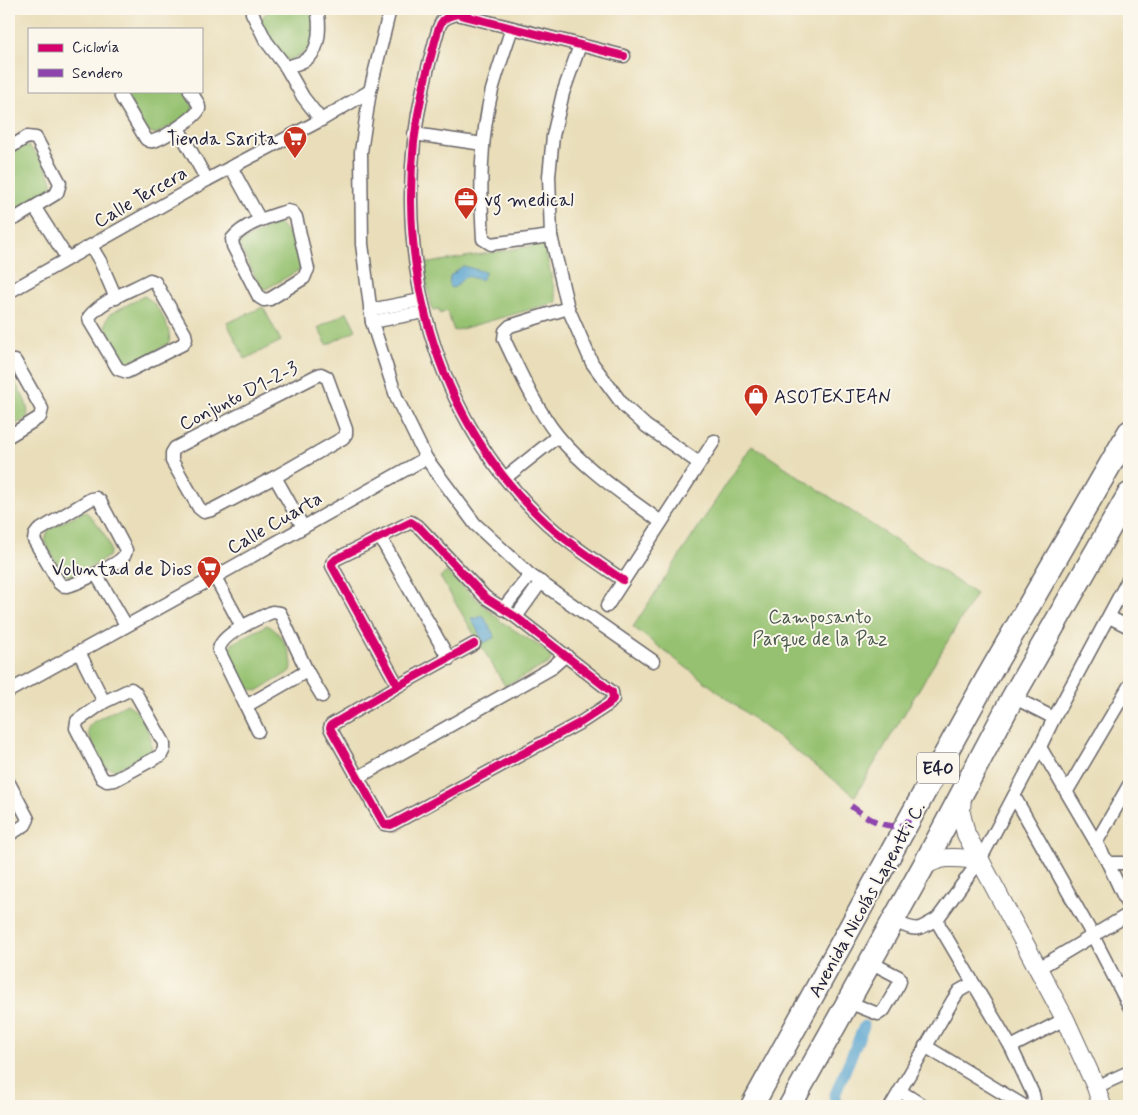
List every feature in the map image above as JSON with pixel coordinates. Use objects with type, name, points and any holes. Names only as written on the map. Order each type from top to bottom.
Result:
[{"type":"highway","name":"Avenida Nicolás Lapentti C.","points":[[752,1106],[989,674],[1129,432]]},
{"type":"highway","name":"Avenida Nicolás Lapentti C.","points":[[790,1106],[923,867],[1013,697],[1129,494]]},
{"type":"street","points":[[252,9],[252,13],[266,41],[286,67],[303,96],[322,120]]},
{"type":"street","points":[[286,67],[308,58],[316,48],[319,31],[317,9]]},
{"type":"street","points":[[381,9],[386,23]]},
{"type":"street","points":[[390,9],[370,92],[361,152],[362,244],[371,316],[397,399],[426,458],[475,524],[530,575],[654,661]]},
{"type":"street","points":[[624,56],[457,14],[447,17],[441,22],[428,64],[414,134],[411,207],[413,245],[422,306],[434,350],[450,387],[476,437],[505,478],[538,516],[568,542],[624,580]]},
{"type":"street","points":[[512,28],[492,91],[483,144],[480,194],[483,239],[491,244],[551,236]]},
{"type":"street","points":[[580,45],[563,93],[553,136],[549,176],[551,236],[568,308],[592,363],[623,405],[646,426],[700,463]]},
{"type":"street","points":[[120,92],[121,97],[146,139],[150,141],[154,141],[178,128],[196,115],[199,109],[190,92]]},
{"type":"street","name":"Calle Tercera","points":[[9,292],[206,180],[322,120],[370,92]]},
{"type":"street","points":[[178,128],[206,180]]},
{"type":"street","points":[[414,134],[483,144]]},
{"type":"street","points":[[9,148],[27,136],[36,138],[60,183],[57,193],[35,208],[16,218],[9,219]]},
{"type":"street","points":[[231,167],[260,220]]},
{"type":"street","points":[[35,208],[68,258]]},
{"type":"street","points":[[288,211],[292,212],[296,217],[308,269],[304,278],[270,299],[264,300],[259,297],[233,246],[232,238],[237,233],[260,220],[288,211]]},
{"type":"street","points":[[91,246],[100,261],[116,298]]},
{"type":"street","points":[[150,280],[155,282],[185,334],[186,339],[182,344],[127,372],[118,369],[90,322],[89,317],[93,312],[116,298],[150,280]]},
{"type":"street","points":[[371,316],[422,306]]},
{"type":"street","points":[[568,308],[510,326],[505,331],[504,339],[529,390],[558,436],[595,473],[661,522]]},
{"type":"street","points":[[9,361],[15,361],[42,409],[42,413],[40,417],[9,436]]},
{"type":"street","name":"Conjunto D1-2-3","points":[[321,374],[327,377],[346,429],[346,434],[275,477],[212,510],[204,512],[199,508],[172,461],[172,453],[175,448],[321,374]]},
{"type":"street","points":[[505,478],[558,436]]},
{"type":"street","points":[[607,606],[714,442]]},
{"type":"street","name":"Calle Cuarta","points":[[9,691],[426,458]]},
{"type":"street","points":[[275,477],[303,527]]},
{"type":"street","points":[[96,498],[100,500],[126,550],[122,559],[96,574],[69,586],[59,584],[34,540],[38,531],[91,499],[96,498]]},
{"type":"street","points":[[398,686],[332,566],[333,561],[409,522],[414,523],[485,597],[516,617],[566,655],[612,692],[613,698],[609,704],[583,721],[392,825],[384,824],[330,728],[331,725],[474,644]]},
{"type":"street","points":[[380,537],[448,659]]},
{"type":"street","points":[[96,574],[126,625]]},
{"type":"street","points":[[503,609],[530,575]]},
{"type":"street","points":[[215,577],[242,627]]},
{"type":"street","points":[[892,921],[918,930],[938,918],[980,860],[1129,578]]},
{"type":"street","points":[[516,617],[541,582]]},
{"type":"street","points":[[258,731],[219,651],[221,642],[242,627],[272,612],[280,613],[307,671],[322,696]]},
{"type":"street","points":[[1109,616],[1129,627]]},
{"type":"street","points":[[79,652],[104,702]]},
{"type":"street","points":[[359,777],[550,669],[566,655]]},
{"type":"street","points":[[246,706],[307,671]]},
{"type":"street","points":[[1067,791],[1129,686]]},
{"type":"street","points":[[130,689],[136,692],[164,743],[161,755],[115,780],[107,781],[102,778],[76,728],[76,721],[104,702],[130,689]]},
{"type":"street","points":[[1013,697],[1054,718]]},
{"type":"street","points":[[1040,747],[1128,898]]},
{"type":"street","points":[[9,783],[28,819],[25,825],[9,835]]},
{"type":"street","points":[[1096,843],[1129,785]]},
{"type":"street","points":[[962,794],[961,813],[966,834],[1065,1019],[1096,1087],[1102,1106]]},
{"type":"street","points":[[1014,796],[1093,936],[1129,1006]]},
{"type":"street","points":[[923,867],[935,860],[956,857],[980,860]]},
{"type":"street","points":[[1108,862],[1129,863]]},
{"type":"street","points":[[1038,968],[1129,914]]},
{"type":"street","points":[[938,918],[939,925],[1011,1047],[1033,1094],[1032,1106]]},
{"type":"street","points":[[848,1002],[878,1014],[884,1010],[900,981],[899,977],[870,962]]},
{"type":"street","points":[[891,1106],[959,991],[973,983]]},
{"type":"street","points":[[1011,1047],[1065,1019]]},
{"type":"street","points":[[925,1046],[1024,1106]]},
{"type":"street","points":[[1096,1087],[1129,1072]]},
{"type":"street","points":[[900,1091],[924,1106]]},
{"type":"green space","points":[[271,9],[315,9],[325,28],[325,40],[290,60],[285,59],[261,23],[263,16]]},
{"type":"green space","points":[[129,92],[186,92],[193,108],[191,114],[156,134],[144,130],[128,97]]},
{"type":"green space","points":[[26,145],[34,151],[46,168],[52,187],[50,191],[15,211],[9,210],[9,154]]},
{"type":"green space","points":[[277,223],[286,230],[295,243],[301,257],[301,269],[266,289],[261,288],[239,245],[242,241]]},
{"type":"green space","points":[[544,244],[557,302],[454,331],[447,311],[440,314],[439,309],[432,310],[423,264]]},
{"type":"green space","points":[[144,296],[159,310],[170,337],[169,343],[134,363],[121,359],[105,326],[110,314]]},
{"type":"green space","points":[[263,307],[281,341],[245,359],[227,323]]},
{"type":"green space","points":[[347,312],[356,330],[327,345],[318,328]]},
{"type":"green space","points":[[9,375],[23,397],[28,413],[27,418],[9,428]]},
{"type":"green space","name":"Camposanto Parque de la Paz","points":[[752,445],[976,594],[855,796],[633,627]]},
{"type":"green space","points":[[84,511],[92,517],[100,528],[107,540],[110,552],[108,557],[74,577],[61,573],[45,541],[50,529]]},
{"type":"green space","points":[[447,572],[502,622],[550,653],[552,657],[549,663],[505,686],[440,577]]},
{"type":"green space","points":[[267,625],[282,638],[289,652],[292,665],[291,671],[257,691],[244,687],[228,654],[233,643]]},
{"type":"green space","points":[[127,704],[136,711],[145,724],[151,738],[151,750],[116,770],[103,766],[88,733],[89,726]]},
{"type":"water","points":[[463,266],[485,272],[485,274],[481,280],[466,276],[455,287],[451,288],[449,286],[450,276]]},
{"type":"water","points":[[483,615],[495,637],[484,643],[471,618],[474,617],[475,619]]},
{"type":"waterway","points":[[840,1106],[834,1097],[864,1026]]},
{"type":"marked path","points":[[851,806],[870,819],[890,826],[905,825],[912,815]]},
{"type":"cycle path","points":[[623,580],[590,558],[539,516],[500,473],[469,424],[444,373],[426,318],[415,261],[411,204],[414,146],[423,89],[438,29],[444,19],[457,14],[624,56]]},
{"type":"cycle path","points":[[398,686],[332,563],[336,559],[411,522],[420,528],[485,597],[516,617],[612,692],[613,699],[609,704],[583,721],[391,825],[384,824],[330,728],[331,725],[474,644]]},
{"type":"place","name":"Tienda Sarita","points":[[295,159]]},
{"type":"place","name":"vg medical","points":[[466,220]]},
{"type":"place","name":"ASOTEXJEAN","points":[[756,417]]},
{"type":"place","name":"Voluntad de Dios","points":[[209,589]]}]
